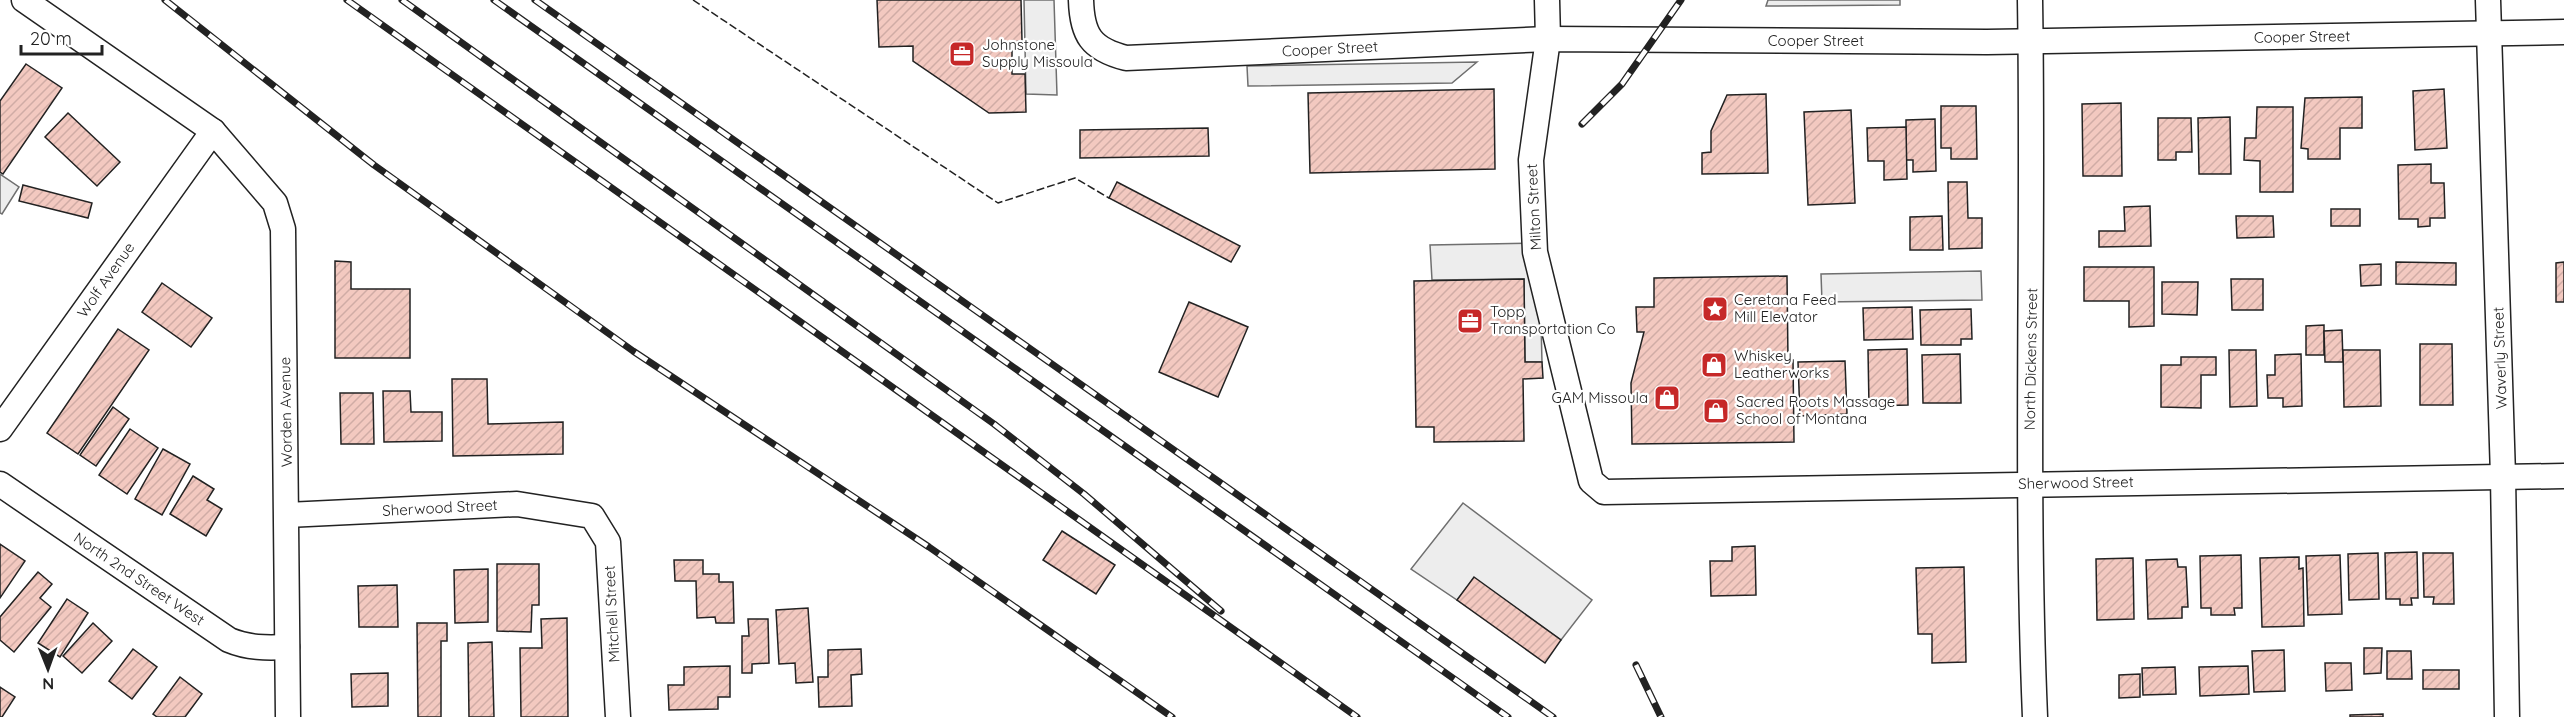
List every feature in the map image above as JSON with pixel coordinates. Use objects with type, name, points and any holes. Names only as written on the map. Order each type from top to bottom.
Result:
[{"type":"street","name":"Worden Avenue","points":[[24,0],[213,131],[275,203],[283,229],[288,717]]},
{"type":"street","name":"Cooper Street","points":[[1081,0],[1082,24],[1096,45],[1110,54],[1126,58],[1548,39],[2031,41],[2564,32]]},
{"type":"street","name":"Milton Street","points":[[1547,0],[1548,39],[1531,160],[1535,252],[1592,481]]},
{"type":"street","name":"North Dickens Street","points":[[2030,0],[2032,255],[2030,483],[2035,717]]},
{"type":"street","name":"Waverly Street","points":[[2488,0],[2503,476],[2506,717]]},
{"type":"street","name":"Wolf Avenue","points":[[0,429],[213,131]]},
{"type":"street","name":"Sherwood Street","points":[[1592,481],[1604,492],[2030,483],[2564,476]]},
{"type":"street","name":"North 2nd Street West","points":[[0,484],[229,640],[242,646],[287,647]]},
{"type":"street","name":"Sherwood Street","points":[[287,515],[517,504],[592,516]]},
{"type":"street","name":"Mitchell Street","points":[[592,516],[608,542],[618,717]]},
{"type":"shaded area","points":[[1024,0],[1054,0],[1057,95],[1026,94]]},
{"type":"shaded area","points":[[1768,0],[1900,0],[1900,5],[1766,6]]},
{"type":"shaded area","points":[[1477,62],[1452,83],[1248,86],[1247,66]]},
{"type":"shaded area","points":[[0,174],[19,187],[2,214],[0,213]]},
{"type":"shaded area","points":[[1539,243],[1542,362],[1525,362],[1524,279],[1432,280],[1430,245]]},
{"type":"shaded area","points":[[1981,271],[1982,300],[1822,302],[1821,274]]},
{"type":"shaded area","points":[[1463,503],[1592,600],[1561,640],[1474,578],[1457,600],[1411,569]]},
{"type":"building","name":"Johnstone Supply Missoula","points":[[877,0],[1021,0],[1022,41],[1012,42],[1012,74],[1025,74],[1026,112],[989,113],[913,61],[913,46],[879,47]]},
{"type":"building","points":[[26,64],[62,88],[3,174],[0,172],[0,101]]},
{"type":"building","points":[[1494,89],[1495,169],[1310,173],[1308,93]]},
{"type":"building","points":[[2444,89],[2447,148],[2415,150],[2413,91]]},
{"type":"building","points":[[1766,94],[1768,173],[1702,174],[1702,153],[1711,152],[1711,131],[1727,95]]},
{"type":"building","points":[[2362,97],[2362,128],[2340,128],[2340,159],[2308,159],[2308,149],[2301,148],[2305,98]]},
{"type":"building","points":[[2121,103],[2122,176],[2083,176],[2082,104]]},
{"type":"building","points":[[1941,106],[1976,106],[1977,159],[1951,159],[1951,148],[1941,148]]},
{"type":"building","points":[[2257,107],[2293,107],[2293,192],[2260,192],[2260,161],[2244,160],[2245,138],[2256,138]]},
{"type":"building","points":[[1851,110],[1855,203],[1808,205],[1804,112]]},
{"type":"building","points":[[68,113],[120,162],[97,186],[45,137]]},
{"type":"building","points":[[2230,117],[2231,174],[2199,174],[2198,118]]},
{"type":"building","points":[[2158,118],[2191,118],[2192,152],[2176,152],[2176,160],[2158,160]]},
{"type":"building","points":[[1935,119],[1936,171],[1913,172],[1913,160],[1906,160],[1906,120]]},
{"type":"building","points":[[1906,127],[1907,179],[1884,180],[1884,161],[1868,161],[1867,128]]},
{"type":"building","points":[[1208,128],[1209,156],[1080,158],[1080,130]]},
{"type":"building","points":[[2431,164],[2431,183],[2444,183],[2445,218],[2430,218],[2430,226],[2418,227],[2418,219],[2399,219],[2398,165]]},
{"type":"building","points":[[1117,182],[1240,246],[1231,262],[1109,198]]},
{"type":"building","points":[[1948,182],[1967,182],[1968,218],[1982,218],[1982,248],[1949,249]]},
{"type":"building","points":[[23,185],[92,203],[88,218],[19,201]]},
{"type":"building","points":[[2150,206],[2151,246],[2099,247],[2099,231],[2125,231],[2124,207]]},
{"type":"building","points":[[2331,209],[2360,209],[2360,226],[2331,226]]},
{"type":"building","points":[[1942,216],[1943,250],[1910,250],[1910,217]]},
{"type":"building","points":[[2236,216],[2273,216],[2274,237],[2237,238]]},
{"type":"building","points":[[335,261],[351,262],[351,289],[410,289],[410,358],[335,358]]},
{"type":"building","points":[[2396,262],[2456,263],[2456,285],[2396,284]]},
{"type":"building","points":[[2564,262],[2564,302],[2556,302],[2556,263]]},
{"type":"building","points":[[2381,264],[2381,285],[2361,286],[2360,265]]},
{"type":"building","points":[[2084,267],[2154,267],[2154,326],[2129,327],[2129,301],[2084,301]]},
{"type":"building","points":[[1787,276],[1788,360],[1793,360],[1794,442],[1632,444],[1631,383],[1644,332],[1637,332],[1636,307],[1654,307],[1654,278]]},
{"type":"building","name":"Topp Transportation Co","points":[[1524,279],[1525,362],[1542,362],[1543,378],[1523,379],[1524,441],[1434,442],[1434,427],[1416,427],[1414,281]]},
{"type":"building","points":[[2231,279],[2263,279],[2263,310],[2232,310]]},
{"type":"building","points":[[2162,282],[2198,282],[2197,315],[2162,314]]},
{"type":"building","points":[[162,283],[212,318],[191,347],[142,312]]},
{"type":"building","points":[[1189,302],[1248,327],[1218,397],[1159,372]]},
{"type":"building","points":[[1912,307],[1913,339],[1864,340],[1863,308]]},
{"type":"building","points":[[1971,309],[1972,339],[1961,339],[1961,345],[1921,345],[1920,310]]},
{"type":"building","points":[[2324,325],[2324,355],[2306,355],[2306,326]]},
{"type":"building","points":[[118,329],[149,350],[78,454],[47,433]]},
{"type":"building","points":[[2342,330],[2343,362],[2325,362],[2324,331]]},
{"type":"building","points":[[2420,344],[2452,344],[2453,405],[2420,405]]},
{"type":"building","points":[[1907,349],[1908,405],[1869,406],[1868,350]]},
{"type":"building","points":[[2229,350],[2256,350],[2257,406],[2230,407]]},
{"type":"building","points":[[2343,350],[2380,350],[2381,406],[2344,407]]},
{"type":"building","points":[[1960,354],[1961,403],[1923,403],[1922,355]]},
{"type":"building","points":[[2301,354],[2302,406],[2283,407],[2283,398],[2268,398],[2267,375],[2275,375],[2275,355]]},
{"type":"building","points":[[2181,357],[2216,357],[2216,375],[2201,375],[2201,408],[2161,407],[2161,365],[2181,365]]},
{"type":"building","points":[[1845,361],[1847,414],[1800,416],[1798,362]]},
{"type":"building","points":[[452,379],[487,379],[488,424],[563,422],[563,454],[453,456]]},
{"type":"building","points":[[383,391],[410,391],[411,412],[442,412],[442,441],[384,442]]},
{"type":"building","points":[[340,393],[373,393],[374,444],[341,444]]},
{"type":"building","points":[[113,407],[129,419],[96,466],[80,455]]},
{"type":"building","points":[[130,429],[158,448],[127,494],[99,475]]},
{"type":"building","points":[[163,449],[190,464],[162,515],[135,499]]},
{"type":"building","points":[[193,476],[214,489],[207,500],[222,509],[206,536],[170,514]]},
{"type":"building","points":[[1062,531],[1115,565],[1096,594],[1043,560]]},
{"type":"building","points":[[0,544],[25,561],[0,598]]},
{"type":"building","points":[[1755,546],[1756,595],[1711,596],[1710,561],[1732,561],[1732,547]]},
{"type":"building","points":[[2417,552],[2418,598],[2411,598],[2412,605],[2400,605],[2400,599],[2386,599],[2385,553]]},
{"type":"building","points":[[2378,553],[2379,599],[2349,600],[2348,554]]},
{"type":"building","points":[[2423,553],[2453,553],[2454,604],[2433,604],[2434,597],[2424,597]]},
{"type":"building","points":[[2241,555],[2242,608],[2234,608],[2235,615],[2211,615],[2211,608],[2201,608],[2200,556]]},
{"type":"building","points":[[2340,555],[2342,614],[2308,615],[2306,556]]},
{"type":"building","points":[[2299,557],[2299,569],[2303,568],[2304,626],[2262,627],[2260,558]]},
{"type":"building","points":[[2133,558],[2134,619],[2097,620],[2096,559]]},
{"type":"building","points":[[2177,559],[2178,567],[2186,567],[2188,607],[2182,607],[2182,618],[2148,619],[2146,560]]},
{"type":"building","points":[[674,560],[703,560],[703,574],[719,574],[719,582],[733,582],[734,623],[716,623],[715,617],[697,618],[696,581],[675,581]]},
{"type":"building","points":[[497,564],[539,564],[539,605],[532,605],[531,632],[497,631]]},
{"type":"building","points":[[1964,567],[1966,662],[1932,663],[1932,634],[1918,634],[1916,568]]},
{"type":"building","points":[[488,569],[488,622],[455,623],[454,570]]},
{"type":"building","points":[[38,572],[52,584],[40,598],[51,607],[14,652],[0,640],[0,617]]},
{"type":"building","points":[[1474,577],[1561,640],[1545,663],[1457,600]]},
{"type":"building","points":[[397,585],[398,627],[359,627],[358,586]]},
{"type":"building","points":[[67,599],[88,613],[60,657],[38,643]]},
{"type":"building","points":[[808,608],[813,682],[796,683],[795,663],[779,664],[776,610]]},
{"type":"building","points":[[567,618],[568,717],[521,717],[520,648],[542,648],[541,619]]},
{"type":"building","points":[[748,619],[768,619],[769,663],[752,664],[752,673],[742,673],[742,636],[749,636]]},
{"type":"building","points":[[93,623],[112,641],[82,673],[63,656]]},
{"type":"building","points":[[417,623],[447,623],[447,641],[441,641],[441,717],[418,717]]},
{"type":"building","points":[[492,642],[494,717],[469,717],[468,643]]},
{"type":"building","points":[[2364,648],[2382,648],[2381,673],[2364,674]]},
{"type":"building","points":[[133,649],[157,667],[132,699],[109,681]]},
{"type":"building","points":[[861,649],[862,674],[851,675],[852,706],[819,707],[818,677],[828,677],[828,650]]},
{"type":"building","points":[[2284,650],[2285,691],[2254,692],[2252,651]]},
{"type":"building","points":[[2387,651],[2411,651],[2412,679],[2387,679]]},
{"type":"building","points":[[2325,663],[2351,663],[2352,690],[2326,691]]},
{"type":"building","points":[[730,666],[730,697],[718,697],[718,709],[669,710],[668,685],[684,685],[684,667]]},
{"type":"building","points":[[2248,666],[2249,694],[2200,696],[2199,667]]},
{"type":"building","points":[[2175,667],[2176,694],[2143,695],[2142,668]]},
{"type":"building","points":[[2423,670],[2459,670],[2459,689],[2423,689]]},
{"type":"building","points":[[388,673],[388,706],[352,707],[351,674]]},
{"type":"building","points":[[2140,674],[2140,697],[2119,698],[2119,675]]},
{"type":"building","points":[[180,677],[202,694],[185,717],[157,717],[153,714]]},
{"type":"building","points":[[0,687],[15,697],[2,717],[0,717]]},
{"type":"building","points":[[2383,714],[2383,717],[2350,717],[2350,715]]},
{"type":"railway","points":[[165,0],[374,165],[633,351],[929,547],[1172,717]]},
{"type":"railway","points":[[347,0],[1357,717]]},
{"type":"railway","points":[[402,0],[994,424],[1084,494],[1221,611]]},
{"type":"railway","points":[[494,0],[1508,717]]},
{"type":"railway","points":[[535,0],[1553,717]]},
{"type":"railway","points":[[1582,124],[1622,84],[1681,0]]},
{"type":"railway","points":[[1636,665],[1661,717]]},
{"type":"fence","points":[[693,0],[998,203],[1075,178],[1109,198]]},
{"type":"place","name":"Johnstone Supply Missoula","points":[[962,54]]},
{"type":"place","name":"Ceretana Feed Mill Elevator","points":[[1715,309]]},
{"type":"place","name":"Topp Transportation Co","points":[[1470,321]]},
{"type":"place","name":"Whiskey Leatherworks","points":[[1714,365]]},
{"type":"place","name":"GAM Missoula","points":[[1667,398]]},
{"type":"place","name":"Sacred Roots Massage School of Montana","points":[[1716,411]]}]
